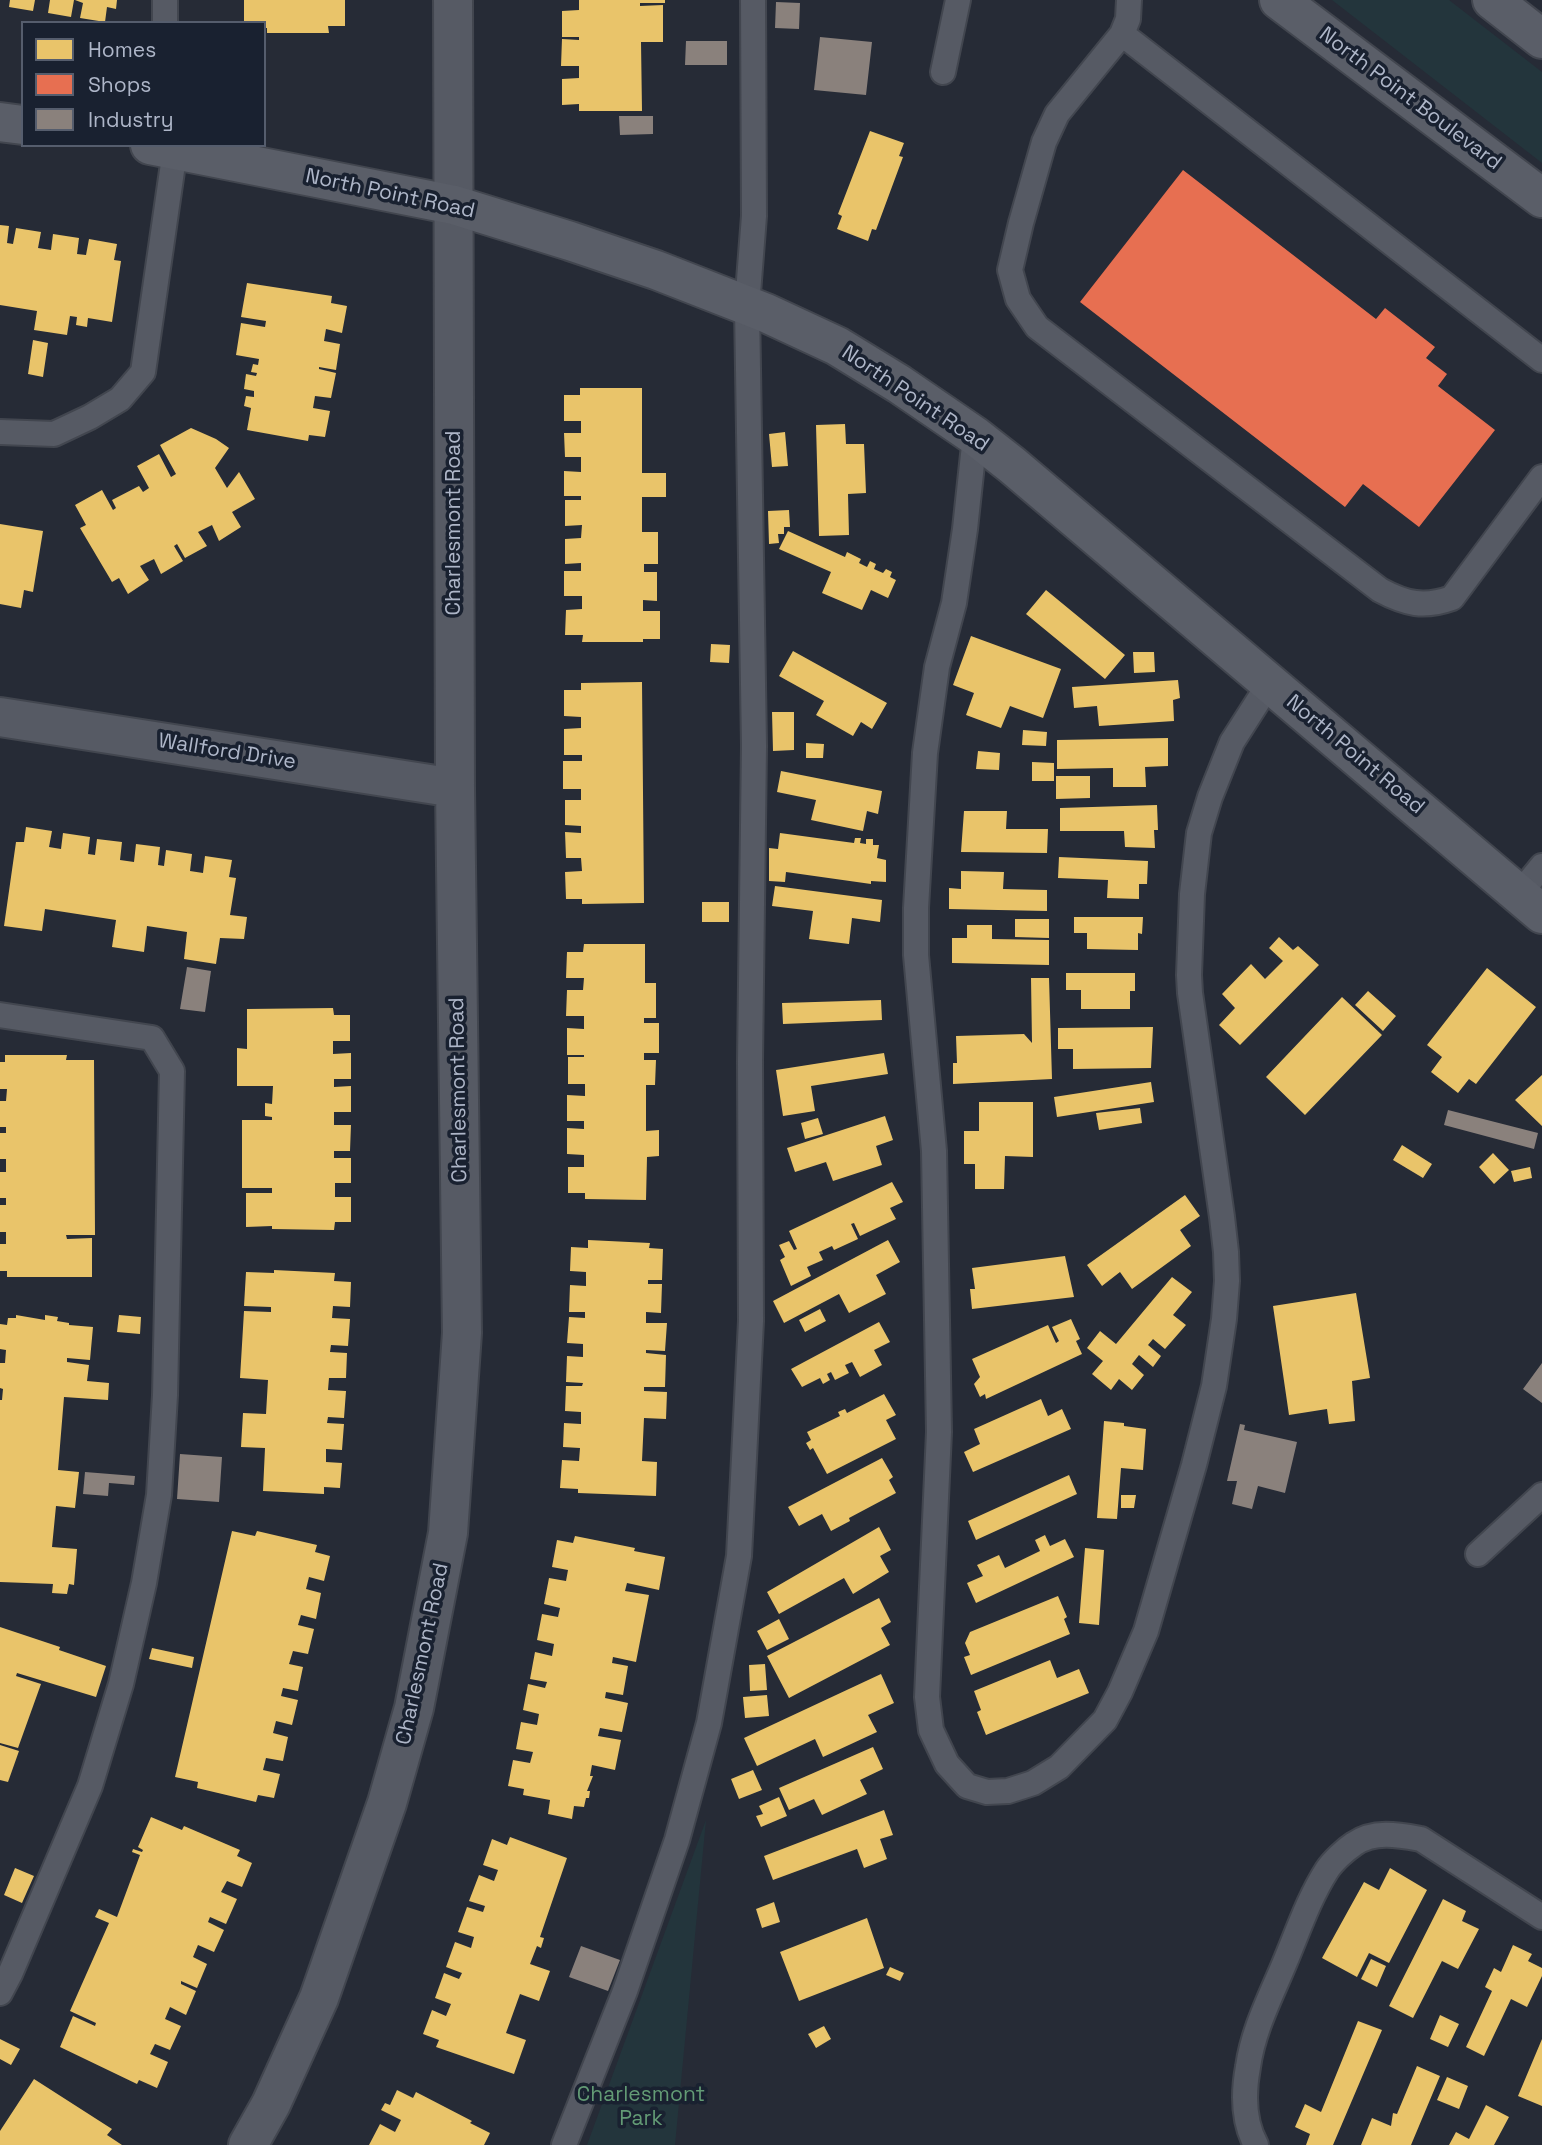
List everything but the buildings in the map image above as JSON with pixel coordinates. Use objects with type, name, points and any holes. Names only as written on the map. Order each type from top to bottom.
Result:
[{"type":"street","name":"Charlesmont Road","points":[[248,2145],[271,2104],[319,1998],[387,1803],[414,1708],[448,1533],[462,1333],[455,788],[453,0]]},
{"type":"street","name":"North Point Boulevard","points":[[1279,0],[1542,198]]},
{"type":"street","points":[[1492,0],[1542,39]]},
{"type":"street","points":[[0,122],[21,125]]},
{"type":"street","name":"North Point Road","points":[[162,147],[453,205],[656,270],[766,313],[837,346],[975,436],[1078,519],[1269,684],[1534,891]]},
{"type":"street","name":"Wallford Drive","points":[[0,717],[455,788]]},
{"type":"lane","points":[[164,0],[165,21]]},
{"type":"lane","points":[[564,2145],[625,1991],[677,1840],[709,1723],[739,1556],[751,1321],[750,1061],[754,746],[747,306],[754,216],[753,0]]},
{"type":"lane","points":[[943,72],[958,0]]},
{"type":"lane","points":[[1129,0],[1128,19],[1122,34],[1057,114],[1041,153],[1010,270],[1018,299],[1037,327],[1380,590],[1401,601],[1432,605],[1452,598],[1542,477]]},
{"type":"lane","points":[[1122,34],[1542,360]]},
{"type":"lane","points":[[0,432],[54,434],[120,399],[143,372],[162,147]]},
{"type":"lane","points":[[975,436],[954,603],[937,667],[925,753],[916,908],[916,955],[934,1151],[939,1432],[927,1697],[931,1730],[947,1763],[967,1786],[987,1791],[1008,1791],[1033,1783],[1059,1767],[1105,1720],[1146,1631],[1201,1438],[1214,1386],[1227,1281],[1222,1217],[1190,993],[1192,894],[1199,833],[1210,797],[1232,742],[1269,684]]},
{"type":"lane","points":[[0,1015],[152,1038],[172,1071],[165,1395],[159,1495],[144,1583],[121,1684],[90,1786],[0,1993]]},
{"type":"lane","points":[[1478,1554],[1542,1495]]},
{"type":"lane","points":[[1256,2145],[1249,2131],[1244,2103],[1248,2066],[1257,2029],[1310,1902],[1329,1867],[1355,1843],[1378,1835],[1421,1839],[1542,1917]]},
{"type":"green space","points":[[1332,0],[1449,0],[1542,72],[1542,163]]},
{"type":"green space","name":"Charlesmont Park","points":[[706,1820],[675,2145],[587,2145]]}]
